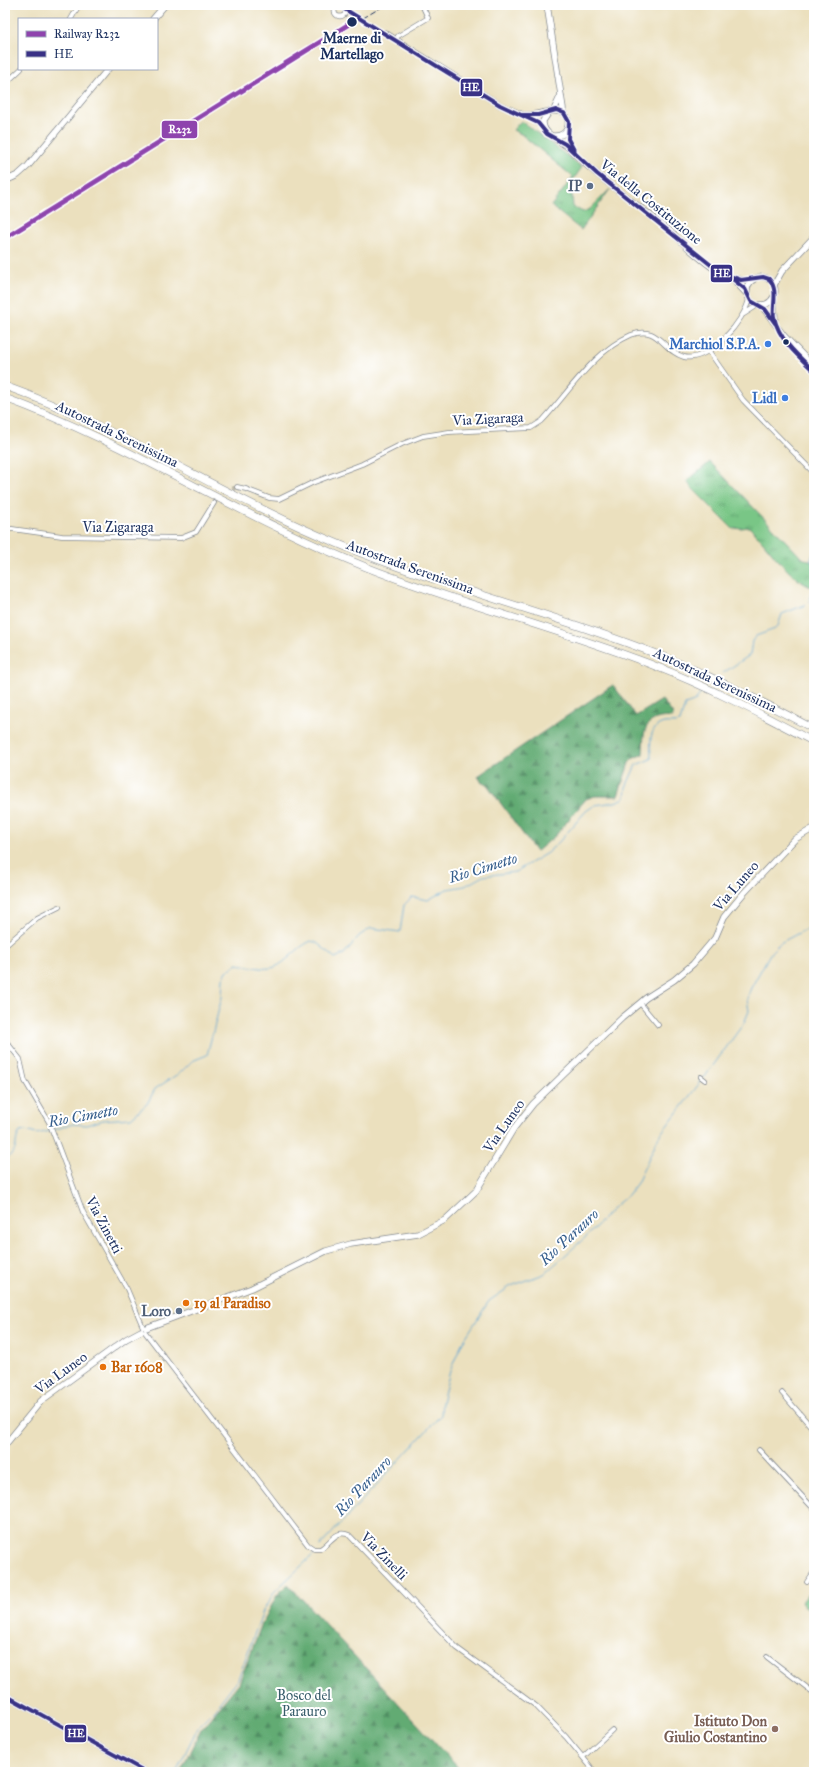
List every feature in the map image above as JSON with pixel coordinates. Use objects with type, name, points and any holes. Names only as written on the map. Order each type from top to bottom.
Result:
[{"type":"highway","name":"Autostrada Serenissima","points":[[5,386],[86,419],[261,508],[338,543],[458,587],[646,650],[736,689],[814,729]]},
{"type":"highway","name":"Autostrada Serenissima","points":[[5,398],[89,433],[245,513],[332,553],[409,583],[561,632],[651,664],[732,700],[814,742]]},
{"type":"street","points":[[72,18],[79,5]]},
{"type":"street","points":[[153,18],[165,5]]},
{"type":"street","points":[[330,5],[335,10],[337,15],[343,15],[346,11],[342,5],[337,6],[335,10]]},
{"type":"street","points":[[398,36],[428,18],[422,5]]},
{"type":"street","points":[[547,5],[561,95],[563,112],[568,120],[567,130],[560,136],[552,136],[546,132],[543,126],[544,118],[552,111],[561,95]]},
{"type":"street","points":[[385,33],[500,105],[543,126]]},
{"type":"street","points":[[5,84],[20,70]]},
{"type":"street","points":[[5,181],[18,175],[28,166],[107,70]]},
{"type":"street","points":[[521,114],[538,115],[552,111],[563,112]]},
{"type":"street","name":"Via della Costituzione","points":[[567,130],[569,144],[578,157]]},
{"type":"street","name":"Via della Costituzione","points":[[552,136],[566,144],[578,157],[710,266],[729,276],[739,279],[754,280]]},
{"type":"street","points":[[774,286],[782,271],[814,237]]},
{"type":"street","points":[[782,271],[773,276],[754,280],[748,286],[748,296],[760,305],[780,330],[814,367]]},
{"type":"street","name":"Via della Costituzione","points":[[729,276],[740,285],[748,296]]},
{"type":"street","points":[[765,278],[771,281],[774,286],[775,292],[773,307],[775,323]]},
{"type":"street","name":"Via Zigaraga","points":[[743,316],[748,296]]},
{"type":"street","points":[[760,305],[767,304],[774,298]]},
{"type":"street","name":"Via Zigaraga","points":[[237,487],[268,498],[279,499],[312,483],[362,464],[402,444],[423,436],[448,432],[531,428],[542,421],[599,358],[622,340],[638,333],[645,332],[654,335],[675,352],[684,357],[692,357],[708,350],[726,337],[752,307],[760,305]]},
{"type":"street","points":[[708,350],[743,400],[814,473]]},
{"type":"street","name":"Via Zigaraga","points":[[5,528],[68,537],[181,538],[196,532],[214,503]]},
{"type":"street","name":"Via Luneo","points":[[5,1445],[41,1401],[126,1339],[144,1330],[252,1288],[338,1247],[366,1241],[418,1234],[434,1227],[457,1210],[476,1191],[524,1113],[600,1039],[640,1003],[674,980],[693,964],[715,938],[724,917],[743,894],[795,839],[814,828]]},
{"type":"street","points":[[5,946],[37,918],[59,907]]},
{"type":"street","points":[[640,1003],[658,1025]]},
{"type":"street","name":"Via Zinetti","points":[[5,1040],[19,1056],[25,1081],[52,1130],[83,1212],[127,1289],[144,1330]]},
{"type":"street","name":"Via Zinelli","points":[[144,1330],[308,1545],[313,1549],[320,1549],[336,1535],[341,1533],[349,1535],[457,1648],[536,1706],[595,1772]]},
{"type":"street","points":[[782,1393],[814,1430]]},
{"type":"street","points":[[759,1450],[814,1509]]},
{"type":"street","points":[[807,1582],[814,1572]]},
{"type":"street","points":[[767,1657],[814,1693]]},
{"type":"street","points":[[5,1695],[146,1772]]},
{"type":"street","points":[[583,1757],[612,1730]]},
{"type":"green space","points":[[521,121],[582,167],[571,183],[573,207],[583,212],[590,209],[610,189],[581,230],[551,206],[573,177],[521,134],[513,130]]},
{"type":"green space","points":[[710,462],[799,555],[804,559],[810,560],[814,565],[814,588],[805,584],[787,570],[749,527],[733,529],[691,487],[687,481]]},
{"type":"green space","points":[[613,685],[636,716],[662,700],[673,714],[673,717],[660,718],[649,723],[644,737],[643,754],[632,759],[629,763],[618,796],[595,796],[586,799],[555,836],[536,852],[486,783],[482,783],[478,776]]},
{"type":"green space","name":"Bosco del Parauro","points":[[288,1584],[462,1772],[180,1772],[201,1729],[239,1683],[261,1626],[277,1595]]},
{"type":"green space","points":[[814,1588],[814,1613],[801,1603]]},
{"type":"waterway","points":[[814,552],[811,559],[814,568]]},
{"type":"waterway","points":[[723,673],[750,655],[752,641],[756,636],[775,629],[778,626],[782,614],[805,605],[809,601],[814,588]]},
{"type":"waterway","name":"Rio Cimetto","points":[[53,1130],[73,1124],[86,1125],[103,1120],[131,1118],[147,1104],[155,1089],[181,1072],[192,1061],[207,1055],[222,997],[223,978],[227,971],[237,964],[261,968],[275,967],[284,962],[301,947],[311,941],[317,943],[335,958],[344,954],[359,936],[371,928],[400,932],[404,905],[412,897],[428,900],[447,889],[465,886],[483,876],[515,872],[547,853],[559,842],[586,811],[595,805],[615,802],[625,798],[626,787],[636,765],[651,759],[651,738],[655,728],[664,723],[680,722],[685,705],[694,702],[701,693]]},
{"type":"waterway","name":"Rio Parauro","points":[[704,1078],[744,1023],[749,1011],[747,999],[751,988],[771,952],[780,943],[814,925]]},
{"type":"waterway","name":"Rio Parauro","points":[[320,1546],[441,1415],[442,1402],[450,1371],[462,1343],[489,1301],[511,1286],[544,1274],[589,1234],[615,1206],[628,1195],[637,1183],[659,1136],[702,1080]]},
{"type":"waterway","name":"Rio Cimetto","points":[[5,1160],[15,1149],[20,1132],[26,1131],[36,1134],[50,1131]]},
{"type":"waterway","name":"Rio Parauro","points":[[176,1772],[199,1725],[213,1711],[238,1679],[263,1611],[275,1591],[315,1553]]},
{"type":"tunnel","points":[[338,5],[385,33]]},
{"type":"tunnel","points":[[214,503],[223,492],[237,487]]},
{"type":"railway","points":[[355,23],[385,5]]},
{"type":"rail line","name":"R232","points":[[5,238],[354,21]]},
{"type":"transit line","name":"HE","points":[[338,5],[500,105],[538,123],[547,134],[565,144],[597,174],[721,273],[741,280],[763,277],[769,279],[774,288],[774,317],[776,325],[790,347],[814,371]]},
{"type":"transit line","name":"HE","points":[[522,115],[538,115],[556,110],[564,113],[569,122],[568,139],[575,152]]},
{"type":"transit line","name":"HE","points":[[730,277],[745,289],[751,301],[765,309],[775,323]]},
{"type":"transit line","name":"HE","points":[[5,1695],[146,1772]]},
{"type":"place","name":"Maerne di Martellago","points":[[352,22]]},
{"type":"place","name":"IP","points":[[590,186]]},
{"type":"place","name":"Marchiol S.P.A.","points":[[768,344]]},
{"type":"place","name":"Lidl","points":[[785,398]]},
{"type":"place","name":"19 al Paradiso","points":[[186,1303]]},
{"type":"place","name":"Loro","points":[[179,1311]]},
{"type":"place","name":"Bar 1608","points":[[103,1367]]},
{"type":"place","name":"Istituto Don Giulio Costantino","points":[[775,1729]]}]
